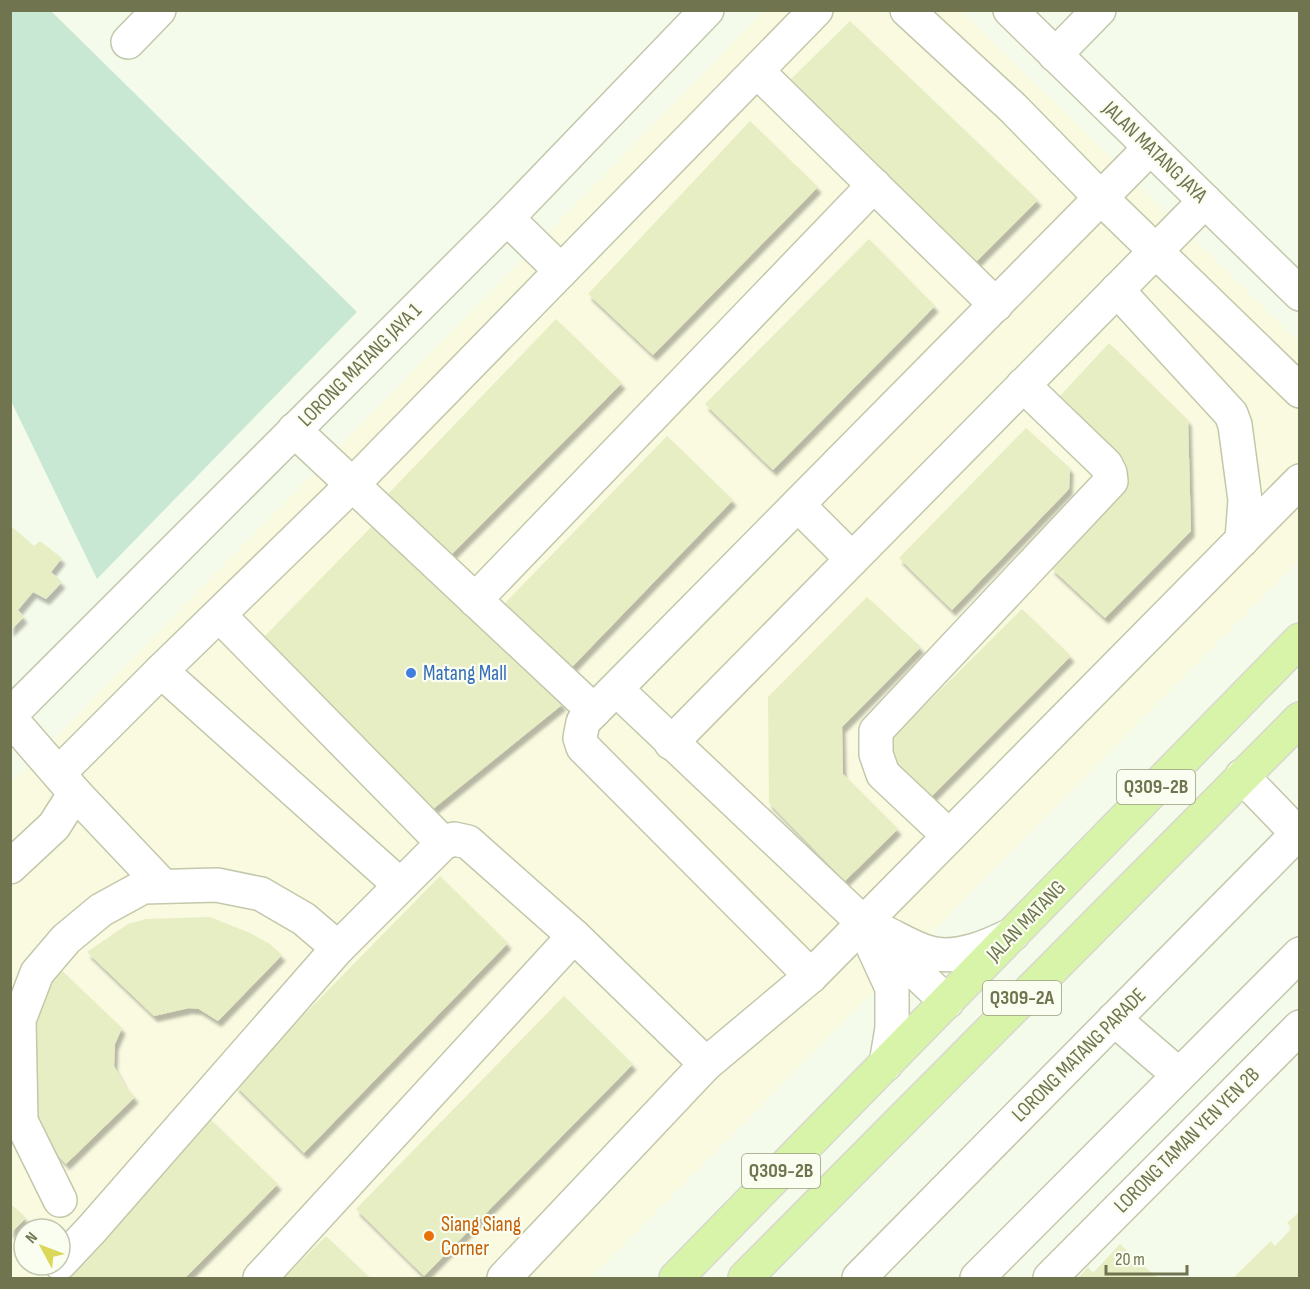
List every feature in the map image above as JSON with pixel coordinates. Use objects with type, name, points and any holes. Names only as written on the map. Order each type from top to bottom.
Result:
[{"type":"main road","name":"JALAN MATANG","points":[[676,1278],[1299,640]]},
{"type":"main road","name":"Q309-2A","points":[[745,1278],[1299,718]]},
{"type":"main road","points":[[794,1228],[846,1145],[938,1054],[955,1034],[946,1002]]},
{"type":"street","points":[[128,42],[159,10]]},
{"type":"street","name":"LORONG MATANG JAYA 1","points":[[14,706],[507,218],[707,10]]},
{"type":"street","points":[[10,867],[54,826],[67,783],[161,671],[352,485],[816,10]]},
{"type":"street","points":[[907,10],[1013,108],[1101,198],[1299,391]]},
{"type":"street","name":"JALAN MATANG JAYA","points":[[1010,10],[1299,294]]},
{"type":"street","points":[[1056,55],[1099,10]]},
{"type":"street","points":[[757,71],[996,305]]},
{"type":"street","points":[[811,976],[583,747],[580,738],[583,722],[1150,148]]},
{"type":"street","points":[[475,600],[874,185]]},
{"type":"street","points":[[671,743],[1204,201]]},
{"type":"street","points":[[507,218],[561,271]]},
{"type":"street","points":[[1117,290],[1231,414],[1235,425],[1245,500],[1242,540]]},
{"type":"street","points":[[949,836],[883,774],[876,754],[876,731],[1111,481],[1106,465],[1023,385]]},
{"type":"street","points":[[294,430],[475,600],[605,700],[671,743],[946,1002]]},
{"type":"street","points":[[504,1278],[706,1064],[811,976],[1299,482]]},
{"type":"street","points":[[798,505],[852,559]]},
{"type":"street","points":[[219,615],[442,843]]},
{"type":"street","points":[[161,671],[400,885]]},
{"type":"street","points":[[14,706],[67,783],[163,886]]},
{"type":"street","points":[[1242,776],[1298,832]]},
{"type":"street","name":"LORONG MATANG PARADE","points":[[858,1278],[1298,832]]},
{"type":"street","points":[[72,1250],[338,948],[442,843],[454,839],[468,842],[574,936],[706,1064]]},
{"type":"street","points":[[60,1200],[21,1121],[20,1020],[37,973],[66,939],[101,910],[143,887],[217,885],[261,894],[304,919],[338,948]]},
{"type":"street","points":[[863,923],[931,953],[955,955],[991,945],[1013,934]]},
{"type":"street","points":[[863,923],[892,988],[892,1028],[885,1064]]},
{"type":"street","points":[[260,1278],[574,936]]},
{"type":"street","points":[[976,1278],[1299,954]]},
{"type":"street","points":[[1114,1019],[1179,1075]]},
{"type":"street","name":"LORONG TAMAN YEN YEN 2B","points":[[1050,1278],[1299,1027]]},
{"type":"street","points":[[10,1149],[92,1229]]},
{"type":"shaded area","points":[[11,10],[51,11],[357,312],[97,579],[11,401]]},
{"type":"shaded area","points":[[764,11],[961,11],[1299,342],[1299,560],[591,1278],[11,1278],[10,784]]},
{"type":"building","points":[[850,21],[1038,200],[975,263],[788,82]]},
{"type":"building","points":[[750,121],[818,187],[653,355],[588,294]]},
{"type":"building","points":[[869,239],[935,306],[773,470],[705,404]]},
{"type":"building","points":[[556,319],[622,383],[449,557],[387,495]]},
{"type":"building","points":[[1109,343],[1188,420],[1191,531],[1105,618],[1051,568],[1118,492],[1114,448],[1059,397]]},
{"type":"building","points":[[1026,428],[1070,468],[1069,489],[952,610],[899,558]]},
{"type":"building","points":[[667,436],[733,500],[571,668],[505,603]]},
{"type":"building","name":"Matang Mall","points":[[377,521],[563,704],[433,809],[259,642]]},
{"type":"building","points":[[10,525],[34,546],[40,541],[62,558],[51,572],[62,582],[46,599],[33,592],[18,610],[24,617],[10,631]]},
{"type":"building","points":[[867,597],[921,647],[842,727],[843,774],[898,829],[845,881],[769,803],[768,697]]},
{"type":"building","points":[[1022,609],[1071,656],[930,798],[891,759],[890,740]]},
{"type":"building","points":[[440,876],[508,943],[304,1153],[235,1085]]},
{"type":"building","points":[[210,917],[250,933],[270,944],[282,955],[218,1021],[199,1009],[189,1008],[154,1016],[87,952],[128,924],[146,919]]},
{"type":"building","points":[[59,968],[122,1028],[115,1044],[114,1066],[125,1086],[135,1097],[66,1164],[49,1146],[32,1109],[30,1036],[45,990]]},
{"type":"building","points":[[564,996],[633,1064],[424,1276],[356,1209]]},
{"type":"building","points":[[210,1119],[278,1184],[185,1278],[53,1278],[72,1277],[72,1259]]},
{"type":"building","points":[[10,1203],[25,1217],[12,1217],[10,1234]]},
{"type":"building","points":[[1300,1211],[1300,1278],[1234,1277],[1271,1241],[1275,1246],[1292,1228],[1287,1223]]},
{"type":"building","points":[[326,1236],[370,1278],[284,1278]]},
{"type":"building","points":[[1120,1244],[1157,1278],[1078,1278],[1088,1267],[1093,1273]]},
{"type":"place","name":"Matang Mall","points":[[411,673]]},
{"type":"place","name":"Siang Siang Corner","points":[[429,1236]]}]
